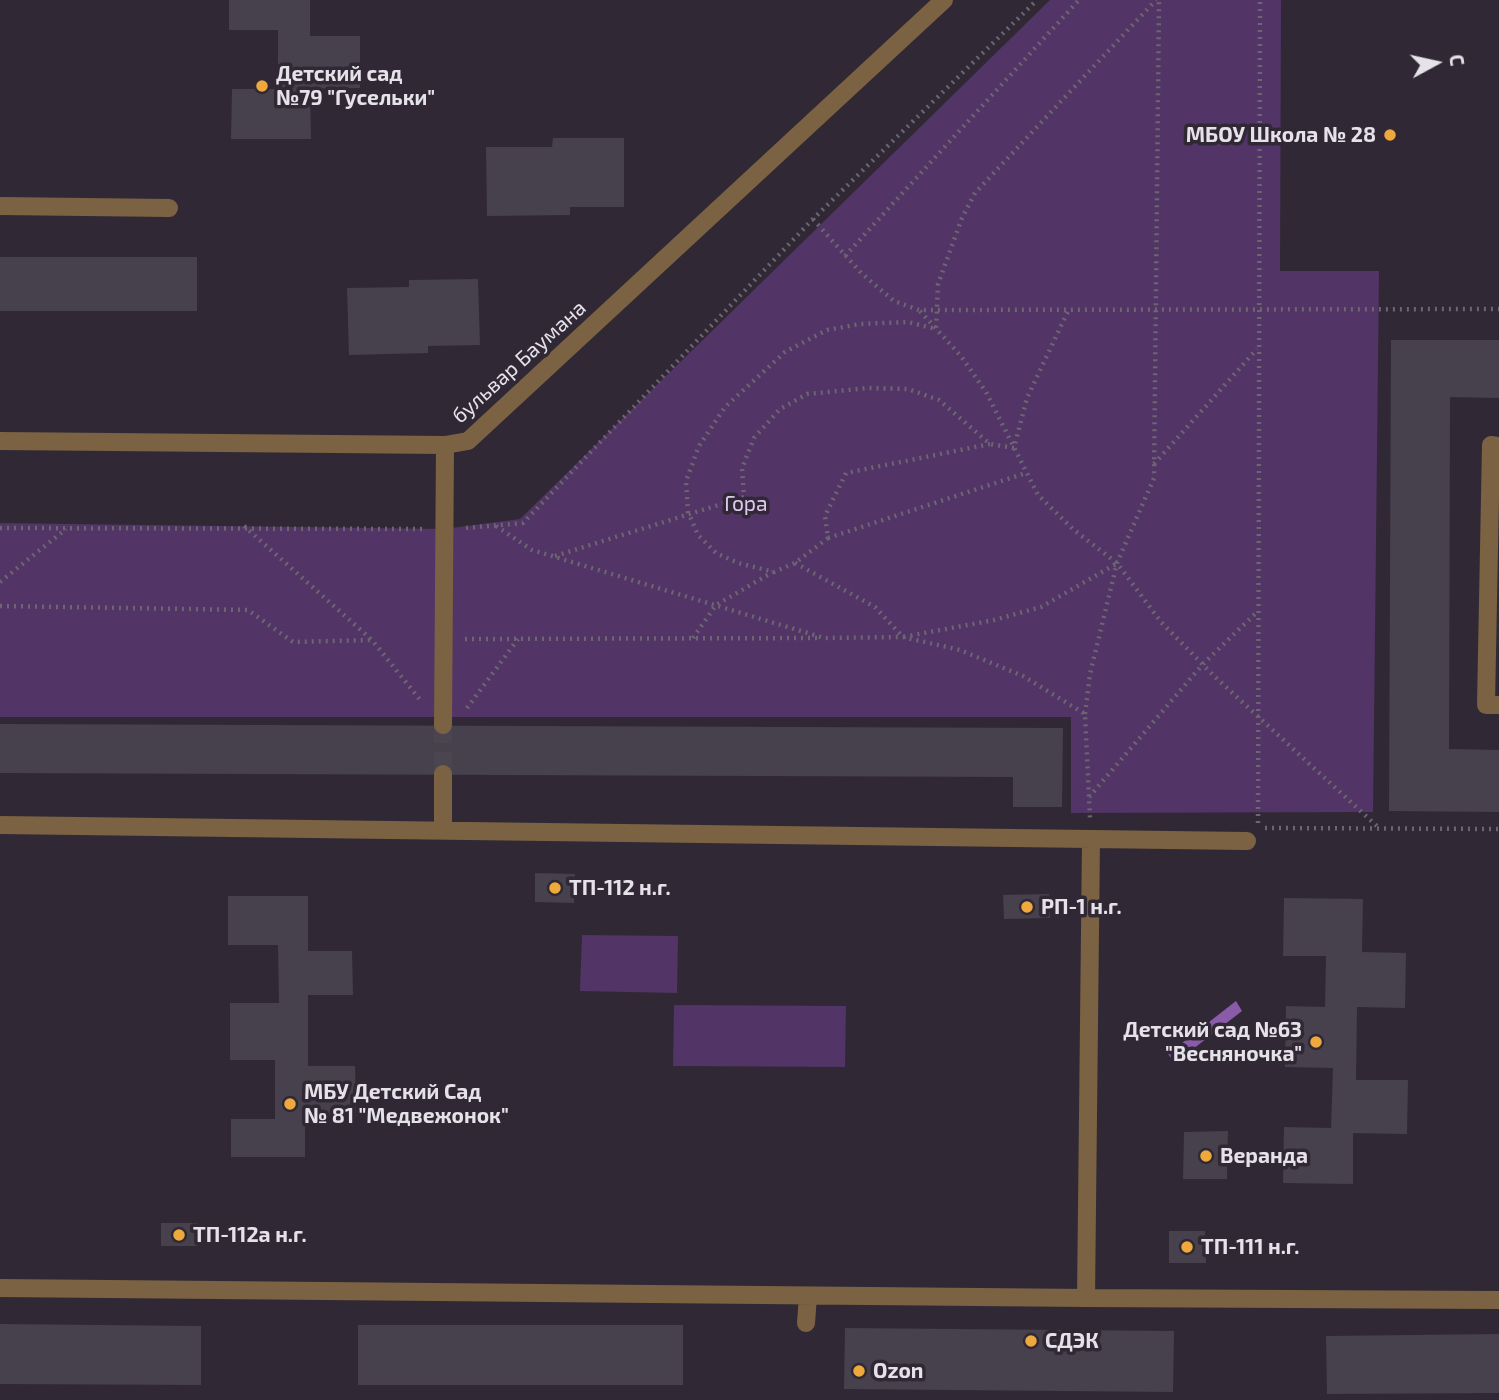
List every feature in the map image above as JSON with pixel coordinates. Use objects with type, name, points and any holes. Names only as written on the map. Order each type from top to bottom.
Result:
[{"type":"street","name":"бульвар Баумана","points":[[0,441],[445,445],[468,442],[944,0]]},
{"type":"street","points":[[0,206],[169,208]]},
{"type":"street","points":[[443,725],[445,445]]},
{"type":"street","points":[[1499,446],[1491,445],[1486,705],[1499,705]]},
{"type":"street","points":[[443,774],[443,831]]},
{"type":"street","points":[[0,825],[1248,841]]},
{"type":"street","points":[[1086,1298],[1091,839]]},
{"type":"street","points":[[0,1288],[1499,1300]]},
{"type":"street","points":[[806,1323],[808,1296]]},
{"type":"path","points":[[845,256],[1079,0]]},
{"type":"path","points":[[1091,839],[1085,714],[1090,674],[1117,563],[1154,478],[1158,0]]},
{"type":"path","points":[[936,329],[938,284],[962,218],[975,193],[1158,0]]},
{"type":"path","points":[[1260,0],[1258,828],[1499,829]]},
{"type":"path","points":[[813,219],[860,273],[894,301],[919,310],[1499,309]]},
{"type":"path","points":[[1014,448],[1027,398],[1069,309]]},
{"type":"path","points":[[919,310],[961,356],[986,392],[1038,495],[1074,530],[1117,563],[1161,622],[1379,828]]},
{"type":"path","points":[[774,572],[738,563],[716,553],[698,535],[688,512],[686,481],[699,446],[725,407],[785,352],[827,330],[860,324],[908,323],[936,329]]},
{"type":"path","points":[[1154,464],[1258,348]]},
{"type":"path","points":[[555,557],[688,512],[744,497],[742,468],[754,438],[780,409],[807,394],[868,388],[908,389],[939,400],[990,444]]},
{"type":"path","points":[[828,538],[825,516],[846,473],[990,444],[1014,448]]},
{"type":"path","points":[[693,638],[716,605],[795,563],[828,538],[1026,473]]},
{"type":"path","points":[[243,526],[372,640],[422,702]]},
{"type":"path","points":[[495,526],[532,550],[824,638]]},
{"type":"path","points":[[0,582],[67,529]]},
{"type":"path","points":[[795,563],[875,607],[903,637],[960,650],[1023,676],[1085,714]]},
{"type":"path","points":[[443,639],[903,637],[994,620],[1041,607],[1117,563]]},
{"type":"path","points":[[0,606],[248,610],[293,642],[372,640]]},
{"type":"path","points":[[1088,798],[1203,664],[1258,611]]},
{"type":"path","points":[[460,717],[519,639]]},
{"type":"green space","name":"Гора","points":[[1050,0],[1281,0],[1280,271],[1379,271],[1373,812],[1071,813],[1071,717],[0,717],[0,523],[444,529],[520,519]]},
{"type":"green space","points":[[582,935],[678,936],[677,993],[580,991]]},
{"type":"green space","points":[[674,1005],[846,1006],[845,1067],[673,1066]]},
{"type":"shaded area","points":[[1236,1001],[1242,1011],[1175,1063],[1168,1054]]},
{"type":"building","points":[[229,0],[310,0],[310,36],[360,36],[360,88],[310,89],[311,139],[231,139],[232,89],[278,89],[278,30],[229,30]]},
{"type":"building","points":[[553,138],[624,138],[624,207],[570,207],[570,215],[487,216],[486,147],[552,147]]},
{"type":"building","points":[[0,257],[197,257],[197,311],[0,311]]},
{"type":"building","points":[[478,279],[480,345],[428,346],[428,353],[349,355],[347,288],[409,287],[409,280]]},
{"type":"building","points":[[1391,340],[1499,340],[1499,398],[1450,397],[1449,749],[1499,750],[1499,812],[1389,811]]},
{"type":"building","points":[[0,724],[1063,728],[1062,807],[1013,807],[1013,777],[0,773]]},
{"type":"building","name":"ТП-112 н.г.","points":[[535,873],[575,874],[574,903],[535,902]]},
{"type":"building","name":"РП-1 н.г.","points":[[1049,894],[1050,918],[1004,919],[1003,895]]},
{"type":"building","points":[[228,896],[308,896],[308,951],[352,951],[353,995],[308,995],[308,1066],[355,1066],[356,1116],[305,1117],[305,1157],[231,1157],[231,1119],[275,1119],[275,1060],[230,1060],[230,1003],[279,1003],[278,945],[228,945]]},
{"type":"building","points":[[1284,898],[1363,899],[1362,952],[1406,953],[1405,1008],[1357,1007],[1356,1080],[1408,1080],[1407,1134],[1353,1133],[1353,1184],[1283,1183],[1284,1127],[1331,1128],[1333,1068],[1285,1067],[1286,1006],[1325,1007],[1326,956],[1283,956]]},
{"type":"building","name":"Веранда","points":[[1228,1131],[1227,1179],[1183,1179],[1184,1132]]},
{"type":"building","name":"ТП-112а н.г.","points":[[161,1223],[198,1223],[197,1246],[161,1246]]},
{"type":"building","name":"ТП-111 н.г.","points":[[1169,1231],[1205,1231],[1206,1263],[1169,1263]]},
{"type":"building","points":[[0,1324],[201,1326],[201,1385],[0,1384]]},
{"type":"building","points":[[358,1325],[683,1325],[683,1385],[358,1385]]},
{"type":"building","points":[[845,1328],[1174,1331],[1173,1392],[844,1389]]},
{"type":"building","points":[[1499,1334],[1499,1393],[1327,1394],[1326,1336]]},
{"type":"tunnel","points":[[443,725],[443,774]]},
{"type":"place","name":"Детский сад №79 \"Гусельки\"","points":[[262,86]]},
{"type":"place","name":"МБОУ Школа № 28","points":[[1390,135]]},
{"type":"place","name":"ТП-112 н.г.","points":[[555,888]]},
{"type":"place","name":"РП-1 н.г.","points":[[1027,907]]},
{"type":"place","name":"Детский сад №63 \"Весняночка\"","points":[[1316,1042]]},
{"type":"place","name":"МБУ Детский Сад № 81 \"Медвежонок\"","points":[[290,1104]]},
{"type":"place","name":"Веранда","points":[[1206,1156]]},
{"type":"place","name":"ТП-112а н.г.","points":[[179,1235]]},
{"type":"place","name":"ТП-111 н.г.","points":[[1187,1247]]},
{"type":"place","name":"СДЭК","points":[[1031,1341]]},
{"type":"place","name":"Ozon","points":[[859,1371]]}]
